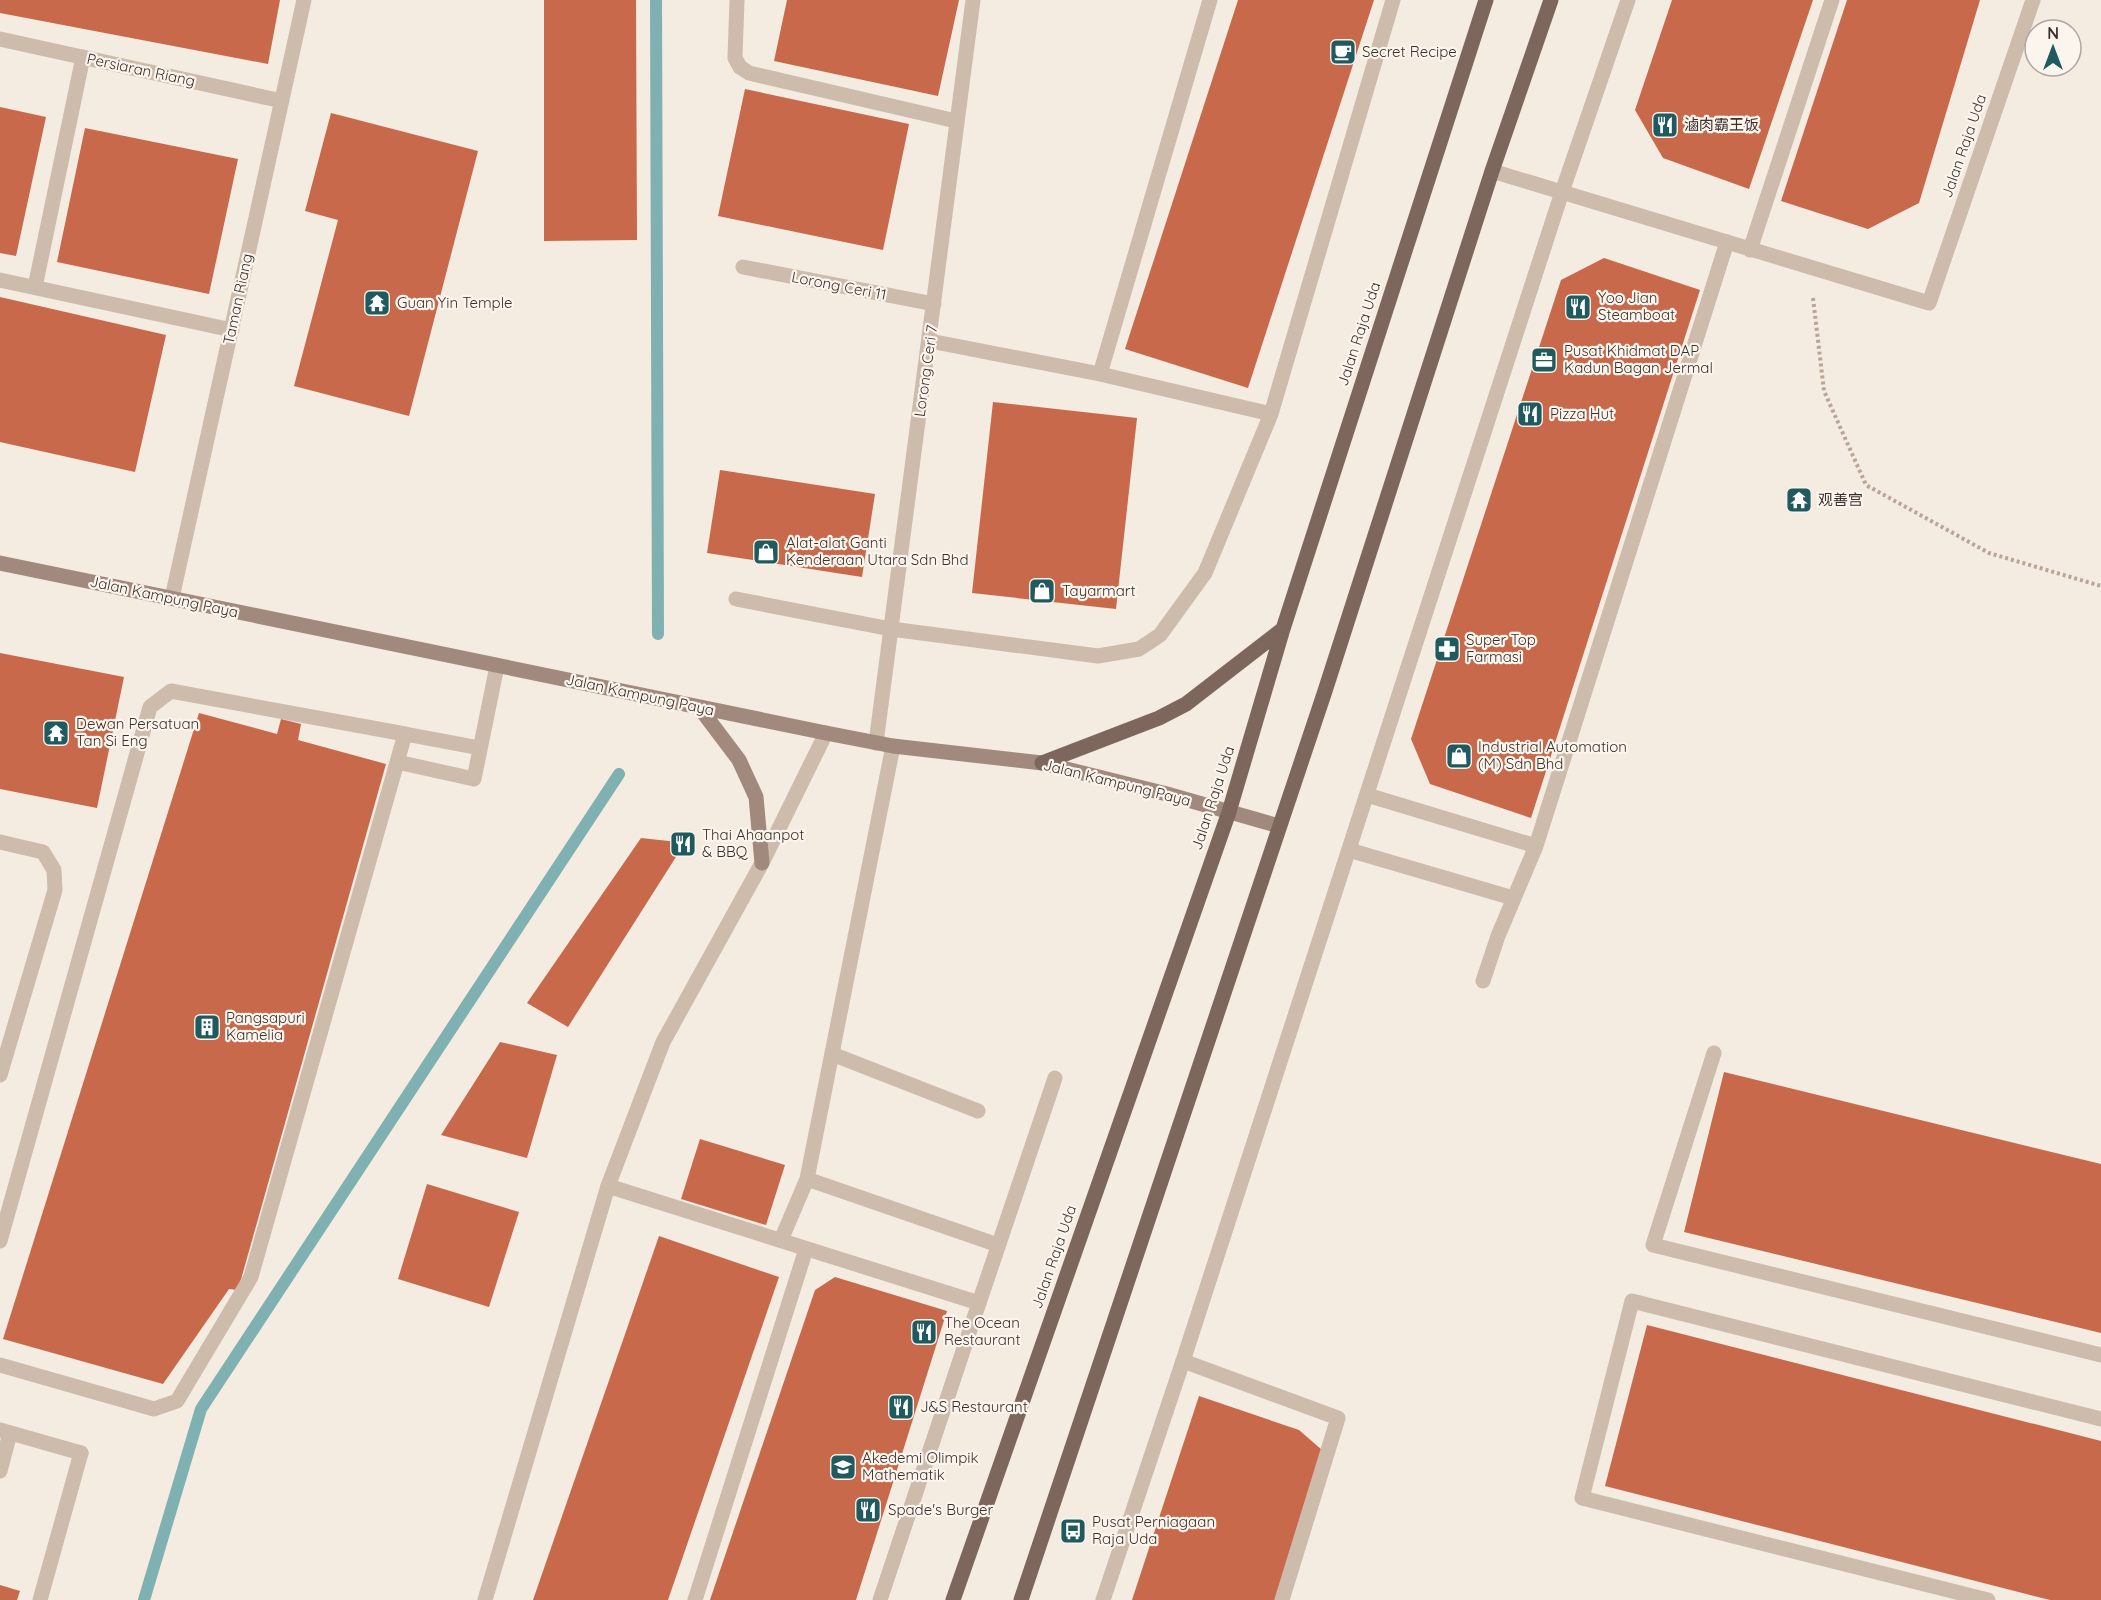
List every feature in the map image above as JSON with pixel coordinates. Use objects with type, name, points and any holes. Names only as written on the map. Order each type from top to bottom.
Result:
[{"type":"main road","name":"Jalan Raja Uda","points":[[954,1600],[1229,812],[1282,629],[1486,0]]},
{"type":"main road","points":[[1021,1600],[1325,691],[1492,171],[1551,0]]},
{"type":"main road","points":[[1042,763],[1159,718],[1186,704],[1282,629]]},
{"type":"street","name":"Taman Riang","points":[[172,598],[304,0]]},
{"type":"street","points":[[737,0],[735,58],[740,67],[748,73],[956,121]]},
{"type":"street","name":"Lorong Ceri 7","points":[[876,743],[973,0]]},
{"type":"street","points":[[1100,374],[1210,0]]},
{"type":"street","points":[[736,599],[891,629],[1098,656],[1138,649],[1160,635],[1205,573],[1271,414],[1393,0]]},
{"type":"street","points":[[1103,1600],[1183,1361],[1562,192],[1628,0]]},
{"type":"street","points":[[1750,250],[1832,0]]},
{"type":"street","name":"Jalan Raja Uda","points":[[1809,267],[1929,303],[2033,0]]},
{"type":"street","name":"Persiaran Riang","points":[[0,39],[282,101]]},
{"type":"street","points":[[35,287],[83,57]]},
{"type":"street","points":[[1492,171],[1809,267]]},
{"type":"street","points":[[1483,981],[1498,936],[1536,846],[1728,242]]},
{"type":"street","name":"Lorong Ceri 11","points":[[743,267],[934,304]]},
{"type":"street","points":[[0,280],[232,330]]},
{"type":"street","points":[[930,341],[1100,374],[1271,414]]},
{"type":"street","name":"Jalan Kampung Paya","points":[[0,563],[826,734],[893,746],[1042,763],[1279,826]]},
{"type":"street","points":[[397,762],[474,779],[497,666]]},
{"type":"street","points":[[0,1241],[150,707],[171,691],[480,748]]},
{"type":"street","points":[[699,707],[739,760],[756,797],[762,863]]},
{"type":"street","points":[[0,1365],[154,1409],[177,1401],[251,1277],[405,734]]},
{"type":"street","points":[[485,1600],[608,1186],[663,1042],[762,863],[826,734]]},
{"type":"street","points":[[781,1240],[807,1179],[893,746]]},
{"type":"street","points":[[1367,795],[1536,846]]},
{"type":"street","points":[[0,842],[43,852],[54,870],[55,890],[0,1075]]},
{"type":"street","points":[[1349,850],[1514,898]]},
{"type":"street","points":[[1714,1053],[1653,1245],[2101,1355]]},
{"type":"street","points":[[832,1054],[978,1111]]},
{"type":"street","points":[[880,1600],[1055,1078]]},
{"type":"street","points":[[807,1179],[998,1245]]},
{"type":"street","points":[[608,1186],[979,1303]]},
{"type":"street","points":[[695,1600],[806,1249]]},
{"type":"street","points":[[1988,1600],[1582,1498],[1632,1301],[2101,1419]]},
{"type":"street","points":[[1183,1361],[1338,1418],[1282,1600]]},
{"type":"street","points":[[0,1470],[5,1431],[81,1453],[40,1600]]},
{"type":"path","points":[[1809,267],[1824,391],[1866,485],[1989,553],[2101,586]]},
{"type":"building","points":[[0,0],[280,0],[268,64],[0,13]]},
{"type":"building","points":[[544,0],[636,0],[637,240],[544,241]]},
{"type":"building","points":[[787,0],[959,0],[938,96],[774,61]]},
{"type":"building","points":[[1238,0],[1374,0],[1248,388],[1125,349]]},
{"type":"building","points":[[1672,0],[1813,0],[1749,189],[1663,158],[1635,110]]},
{"type":"building","points":[[1847,0],[1980,0],[1919,203],[1868,229],[1781,201]]},
{"type":"building","points":[[745,89],[909,124],[883,250],[718,216]]},
{"type":"building","points":[[0,107],[46,117],[16,256],[0,253]]},
{"type":"building","name":"Guan Yin Temple","points":[[331,113],[478,151],[409,416],[294,386],[338,220],[305,211]]},
{"type":"building","points":[[85,128],[238,159],[209,294],[57,262]]},
{"type":"building","points":[[1604,258],[1700,290],[1531,818],[1430,784],[1411,739],[1561,280]]},
{"type":"building","points":[[0,297],[166,335],[135,472],[0,442]]},
{"type":"building","points":[[993,402],[1137,418],[1116,609],[972,593]]},
{"type":"building","points":[[720,470],[875,494],[862,577],[707,553]]},
{"type":"building","name":"Dewan Persatuan Tan Si Eng","points":[[0,653],[124,677],[97,808],[0,789]]},
{"type":"building","name":"Pangsapuri Kamelia","points":[[199,713],[277,734],[281,719],[301,724],[298,740],[386,764],[238,1290],[229,1289],[163,1384],[3,1339]]},
{"type":"building","points":[[641,838],[678,842],[681,849],[568,1027],[527,1003]]},
{"type":"building","points":[[500,1042],[557,1055],[527,1158],[441,1135]]},
{"type":"building","points":[[1724,1072],[2101,1164],[2101,1333],[1684,1232]]},
{"type":"building","points":[[700,1139],[785,1165],[766,1225],[681,1199]]},
{"type":"building","points":[[427,1184],[519,1212],[489,1307],[398,1279]]},
{"type":"building","points":[[659,1236],[779,1277],[668,1600],[533,1600]]},
{"type":"building","points":[[835,1277],[947,1311],[856,1600],[710,1600],[815,1290]]},
{"type":"building","points":[[1647,1325],[2101,1441],[2101,1600],[2050,1600],[1605,1486]]},
{"type":"building","points":[[1199,1396],[1299,1430],[1322,1450],[1276,1600],[1132,1600]]},
{"type":"building","points":[[0,1585],[20,1591],[17,1600],[0,1600]]},
{"type":"waterway","points":[[656,0],[658,634]]},
{"type":"waterway","points":[[144,1600],[201,1409],[619,774]]},
{"type":"place","name":"Secret Recipe","points":[[1343,52]]},
{"type":"place","name":"滷肉霸王饭","points":[[1665,125]]},
{"type":"place","name":"Guan Yin Temple","points":[[377,303]]},
{"type":"place","name":"Yoo Jian Steamboat","points":[[1578,307]]},
{"type":"place","name":"Pusat Khidmat DAP Kadun Bagan Jermal","points":[[1544,360]]},
{"type":"place","name":"Pizza Hut","points":[[1530,414]]},
{"type":"place","name":"观善宫","points":[[1799,500]]},
{"type":"place","name":"Alat-alat Ganti Kenderaan Utara Sdn Bhd","points":[[766,552]]},
{"type":"place","name":"Tayarmart","points":[[1042,591]]},
{"type":"place","name":"Super Top Farmasi","points":[[1447,649]]},
{"type":"place","name":"Dewan Persatuan Tan Si Eng","points":[[56,733]]},
{"type":"place","name":"Industrial Automation (M) Sdn Bhd","points":[[1459,756]]},
{"type":"place","name":"Thai Ahaanpot & BBQ","points":[[683,844]]},
{"type":"place","name":"Pangsapuri Kamelia","points":[[207,1027]]},
{"type":"place","name":"The Ocean Restaurant","points":[[924,1332]]},
{"type":"place","name":"J&S Restaurant","points":[[901,1407]]},
{"type":"place","name":"Akedemi Olimpik Mathematik","points":[[843,1467]]},
{"type":"place","name":"Spade's Burger","points":[[868,1510]]},
{"type":"place","name":"Pusat Perniagaan Raja Uda","points":[[1073,1531]]}]
